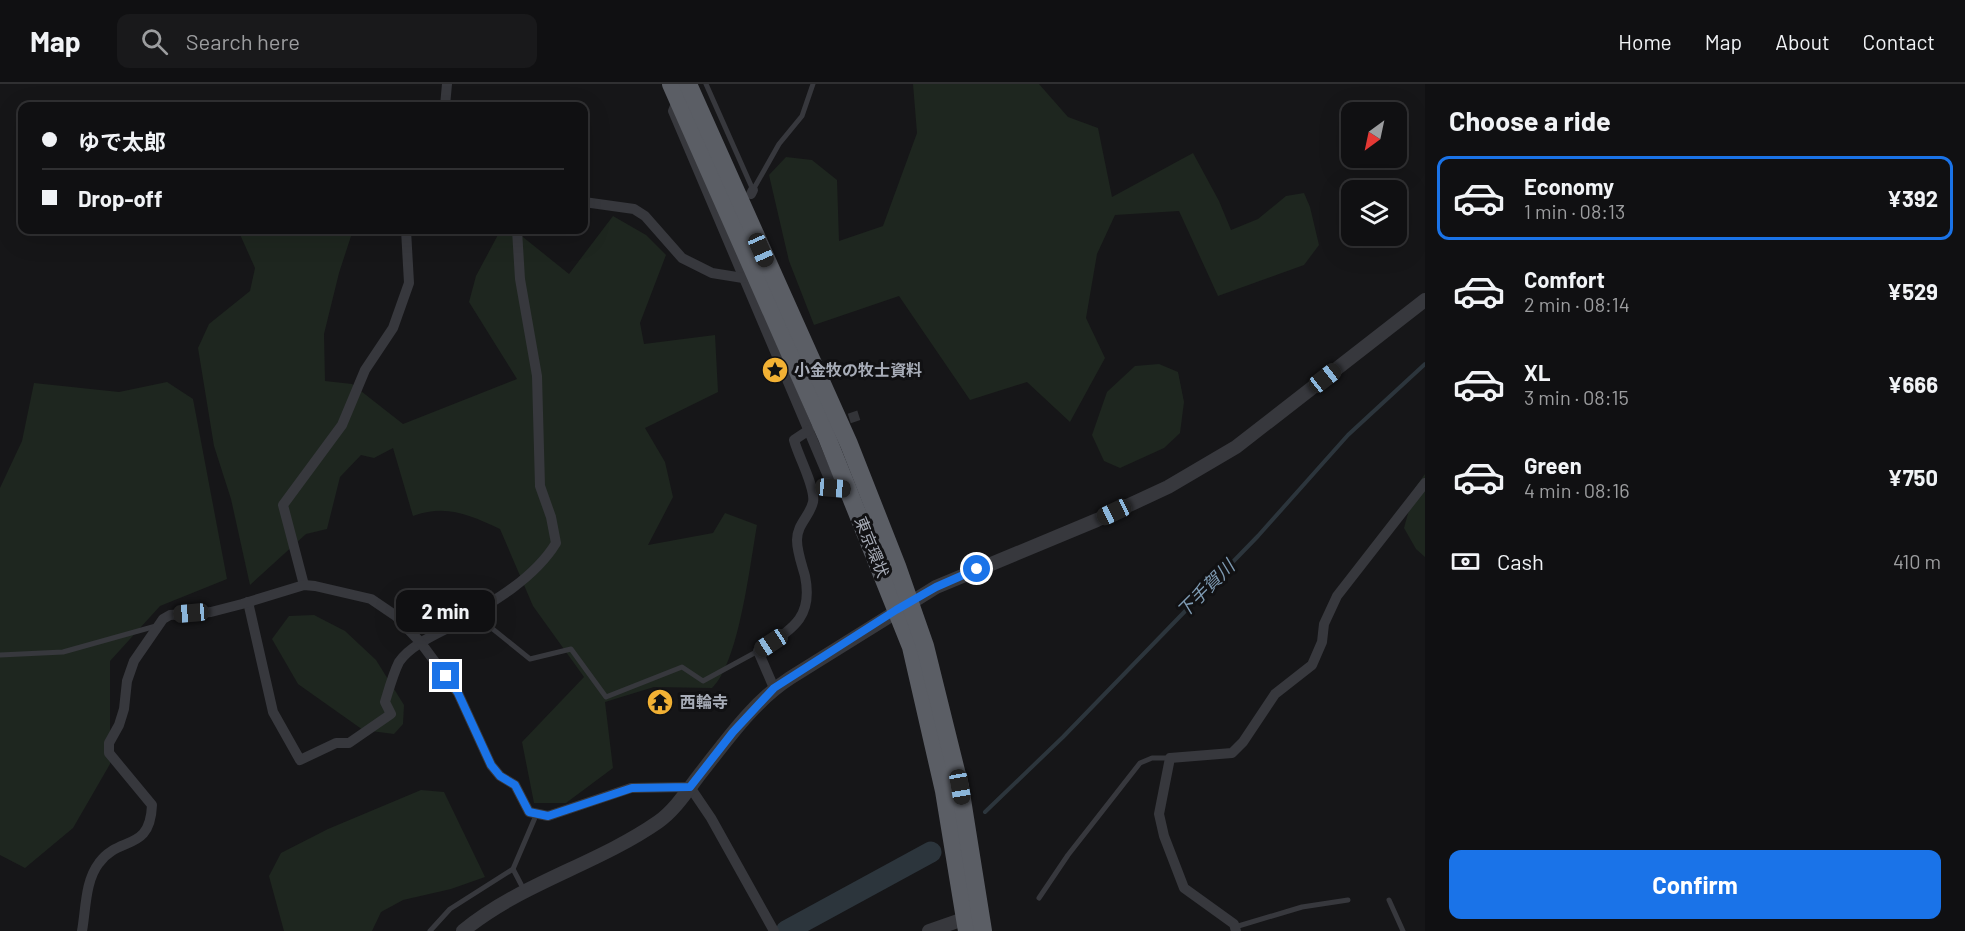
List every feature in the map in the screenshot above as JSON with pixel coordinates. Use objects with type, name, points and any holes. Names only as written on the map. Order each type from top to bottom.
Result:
[{"type":"highway","name":"東京環状","points":[[685,90],[782,317],[849,489],[902,607]]},
{"type":"highway","name":"東京環状","points":[[782,317],[849,444],[902,607],[974,924]]},
{"type":"street","points":[[447,84],[448,102]]},
{"type":"street","points":[[685,90],[673,111],[833,488],[849,489]]},
{"type":"street","points":[[588,203],[634,209],[645,216],[689,262],[712,273],[743,278]]},
{"type":"street","points":[[304,585],[283,505],[342,425],[365,370],[393,328],[409,283],[406,234]]},
{"type":"street","points":[[248,602],[273,712],[300,760],[336,743],[350,743],[391,714],[385,702],[400,662],[421,643],[473,613],[524,579],[546,559],[556,543],[551,517],[540,486],[537,376],[520,279],[517,234]]},
{"type":"street","points":[[463,931],[487,911],[621,844],[659,821],[690,787],[733,732],[774,688],[936,587],[1097,520],[1168,487],[1236,447],[1425,300]]},
{"type":"street","points":[[774,688],[758,651],[784,634],[801,617],[809,601],[797,542],[799,526],[813,503],[813,490],[794,441],[809,430]]},
{"type":"street","points":[[1235,929],[1184,888],[1164,836],[1159,814],[1170,758],[1232,753],[1243,742],[1275,694],[1312,665],[1322,642],[1324,624],[1337,596],[1425,483]]},
{"type":"street","points":[[82,931],[89,881],[100,861],[145,835],[151,819],[152,805],[109,753],[109,743],[122,717],[127,681],[134,661],[157,626],[170,615],[211,612],[304,585],[350,592],[371,599],[396,616],[421,643],[458,693],[491,765],[500,776],[515,785],[529,812],[548,816],[632,788],[690,787]]},
{"type":"street","points":[[690,787],[711,819],[772,929]]},
{"type":"street","points":[[929,931],[974,924]]},
{"type":"lane","points":[[685,90],[752,192],[779,144],[802,116],[813,84]]},
{"type":"lane","points":[[473,613],[530,659],[571,649],[606,697],[682,667],[704,681],[758,651]]},
{"type":"lane","points":[[0,655],[63,652],[157,626]]},
{"type":"lane","points":[[1039,898],[1068,855],[1140,763],[1152,758],[1170,758]]},
{"type":"lane","points":[[430,931],[450,909],[513,869],[537,813]]},
{"type":"lane","points":[[513,869],[525,891]]},
{"type":"lane","points":[[1235,929],[1302,907],[1348,900]]},
{"type":"lane","points":[[1389,900],[1403,931]]},
{"type":"shaded area","points":[[913,84],[1039,84],[1068,117],[1098,128],[1112,197],[1193,153],[1219,201],[1231,230],[1258,219],[1286,196],[1304,193],[1310,207],[1319,245],[1304,265],[1218,296],[1179,211],[1115,215],[1097,254],[1086,318],[1105,358],[1070,422],[1027,382],[970,400],[899,296],[814,325],[789,261],[769,175],[786,157],[812,160],[837,180],[839,241],[883,226],[917,133]]},
{"type":"shaded area","points":[[613,216],[646,235],[666,255],[640,323],[644,344],[715,335],[718,392],[645,428],[665,462],[673,497],[648,545],[713,533],[725,513],[757,525],[736,636],[721,675],[712,688],[654,687],[605,702],[613,768],[566,803],[534,803],[522,742],[584,677],[533,606],[500,529],[478,519],[447,511],[413,516],[393,448],[374,458],[361,455],[340,477],[327,529],[306,534],[250,585],[231,499],[214,446],[198,348],[209,324],[250,291],[255,268],[240,234],[352,234],[339,273],[324,334],[325,381],[352,384],[403,424],[517,379],[469,302],[476,276],[498,234],[519,234],[569,274]]},
{"type":"shaded area","points":[[1159,364],[1178,372],[1184,402],[1180,433],[1164,448],[1120,468],[1104,461],[1092,435],[1107,392],[1135,366]]},
{"type":"shaded area","points":[[167,382],[193,399],[227,579],[160,606],[110,661],[110,764],[73,828],[25,868],[0,855],[0,488],[22,441],[34,383],[119,392]]},
{"type":"shaded area","points":[[1425,474],[1425,557],[1416,549],[1404,528],[1415,488]]},
{"type":"shaded area","points":[[314,615],[345,631],[376,660],[404,705],[403,724],[394,734],[363,730],[298,684],[272,639],[289,616]]},
{"type":"shaded area","points":[[421,790],[444,792],[485,877],[451,889],[403,900],[381,912],[372,931],[284,931],[269,876],[281,853],[328,829]]},
{"type":"waterway","name":"下手賀川","points":[[985,812],[1063,737],[1258,536],[1348,435],[1425,364]]},
{"type":"waterway","name":"下手賀川","points":[[786,931],[931,852]]},
{"type":"tunnel","points":[[835,423],[863,414]]},
{"type":"place","name":"小金牧の牧士資料","points":[[775,370]]},
{"type":"place","name":"西輪寺","points":[[660,702]]},
{"type":"route","points":[[446,676],[458,693],[476,728],[491,765],[500,776],[515,785],[529,812],[548,816],[584,806],[632,788],[690,787],[733,732],[774,688],[896,610],[936,587],[977,569]]}]
